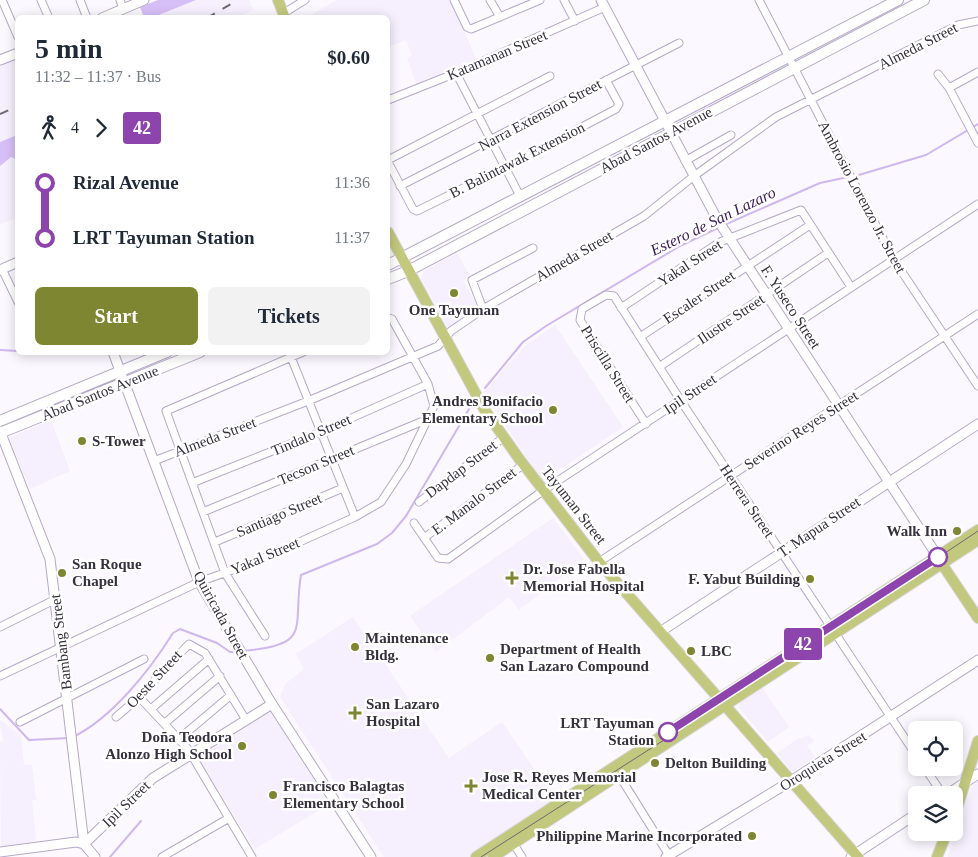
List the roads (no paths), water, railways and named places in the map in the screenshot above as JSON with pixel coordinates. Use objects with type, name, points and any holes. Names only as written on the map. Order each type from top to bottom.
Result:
[{"type":"main road","points":[[278,0],[285,15]]},
{"type":"main road","name":"Abad Santos Avenue","points":[[390,264],[898,0]]},
{"type":"main road","name":"Abad Santos Avenue","points":[[390,278],[408,271],[924,0]]},
{"type":"main road","name":"Tayuman Street","points":[[390,236],[484,409],[524,464],[599,562],[855,856]]},
{"type":"main road","name":"Abad Santos Avenue","points":[[0,420],[160,355]]},
{"type":"main road","name":"Abad Santos Avenue","points":[[0,432],[193,355]]},
{"type":"main road","points":[[476,857],[511,839],[617,772],[940,560],[978,530]]},
{"type":"main road","points":[[940,560],[978,540]]},
{"type":"main road","name":"F. Yuseco Street","points":[[940,560],[978,618]]},
{"type":"main road","points":[[963,789],[978,741]]},
{"type":"main road","points":[[493,857],[511,839]]},
{"type":"main road","points":[[938,857],[945,841]]},
{"type":"main road","points":[[944,857],[947,841]]},
{"type":"street","points":[[2,0],[15,30]]},
{"type":"street","points":[[41,0],[48,15]]},
{"type":"street","points":[[80,0],[86,15]]},
{"type":"street","points":[[106,15],[121,4],[144,0]]},
{"type":"street","points":[[285,15],[306,0]]},
{"type":"street","points":[[454,0],[469,29],[535,1]]},
{"type":"street","points":[[490,0],[500,17]]},
{"type":"street","points":[[564,0],[575,21]]},
{"type":"street","name":"Ambrosio Lorenzo Jr. Street","points":[[759,0],[894,260],[978,386]]},
{"type":"street","name":"Katamanan Street","points":[[390,99],[456,73],[575,21],[603,3]]},
{"type":"street","name":"F. Yuseco Street","points":[[603,3],[717,219],[940,560]]},
{"type":"street","name":"Almeda Street","points":[[154,461],[308,401],[438,346],[446,337],[483,309],[644,216],[694,176],[776,117],[958,25],[978,21]]},
{"type":"street","name":"Narra Extension Street","points":[[400,186],[490,142],[679,43]]},
{"type":"street","points":[[0,60],[15,54]]},
{"type":"street","points":[[949,88],[978,72]]},
{"type":"street","points":[[456,73],[490,142],[520,196]]},
{"type":"street","points":[[938,74],[949,88],[978,143]]},
{"type":"street","points":[[390,160],[550,76]]},
{"type":"street","name":"B. Balintawak Extension","points":[[400,186],[415,211],[504,168],[618,107],[606,80]]},
{"type":"street","points":[[685,161],[731,135]]},
{"type":"street","points":[[390,165],[400,186]]},
{"type":"street","name":"Ipil Street","points":[[414,523],[438,558],[448,560],[544,490],[681,401],[787,328],[978,204]]},
{"type":"street","name":"Yakal Street","points":[[622,308],[727,235],[798,210],[801,210],[810,225]]},
{"type":"street","points":[[810,225],[851,287]]},
{"type":"street","name":"Escaler Street","points":[[640,337],[746,265],[810,225]]},
{"type":"street","points":[[483,309],[472,280],[533,248]]},
{"type":"street","name":"Ilustre Street","points":[[659,367],[828,253]]},
{"type":"street","points":[[15,263],[1,269],[15,296]]},
{"type":"street","name":"Priscilla Street","points":[[614,296],[606,295],[582,309],[580,320],[646,424]]},
{"type":"street","name":"Herrera Street","points":[[614,296],[781,553],[908,743]]},
{"type":"street","name":"Severino Reyes Street","points":[[599,562],[978,314]]},
{"type":"street","name":"Yakal Street","points":[[0,676],[199,582],[225,573],[355,517],[385,497],[406,464],[434,406],[428,384],[390,318]]},
{"type":"street","name":"Quiricada Street","points":[[114,355],[199,582],[272,704],[370,857]]},
{"type":"street","points":[[265,636],[225,573],[166,411],[290,355],[355,517]]},
{"type":"street","name":"Tindalo Street","points":[[192,483],[320,432],[428,384]]},
{"type":"street","name":"Tecson Street","points":[[204,512],[428,419]]},
{"type":"street","name":"T. Mapua Street","points":[[660,632],[888,481],[978,424]]},
{"type":"street","name":"Bambang Street","points":[[0,432],[48,550],[62,646],[84,844]]},
{"type":"street","name":"Dapdap Street","points":[[419,502],[504,437]]},
{"type":"street","name":"E. Manalo Street","points":[[424,538],[524,464]]},
{"type":"street","name":"Santiago Street","points":[[215,542],[343,488]]},
{"type":"street","points":[[0,627],[56,599]]},
{"type":"street","name":"Oeste Street","points":[[116,717],[139,697],[185,646],[193,645],[200,649],[209,659]]},
{"type":"street","points":[[20,722],[144,659]]},
{"type":"street","points":[[151,709],[209,659],[246,720]]},
{"type":"street","name":"Oroquieta Street","points":[[668,856],[791,781],[978,660]]},
{"type":"street","points":[[166,724],[220,676]]},
{"type":"street","points":[[180,738],[231,695]]},
{"type":"street","points":[[139,697],[180,738],[252,857]]},
{"type":"street","name":"Ipil Street","points":[[84,844],[152,778],[272,704]]},
{"type":"street","points":[[617,772],[668,856]]},
{"type":"street","points":[[960,786],[978,774]]},
{"type":"street","points":[[162,857],[229,818]]},
{"type":"street","points":[[855,856],[908,820]]},
{"type":"street","points":[[511,839],[522,857]]},
{"type":"street","points":[[0,852],[76,842],[84,844],[95,857]]},
{"type":"waterway","name":"Estero de San Lazaro","points":[[852,177],[926,155],[978,124]]},
{"type":"waterway","name":"Estero de San Lazaro","points":[[724,225],[820,183],[848,177]]},
{"type":"waterway","name":"Estero de San Lazaro","points":[[485,388],[523,342],[546,326],[680,246],[720,227]]},
{"type":"waterway","points":[[0,350],[15,351]]},
{"type":"waterway","name":"Estero de San Lazaro","points":[[243,651],[281,644],[290,638],[295,631],[297,621],[301,575],[377,544],[392,533],[406,516],[472,404]]},
{"type":"waterway","points":[[73,737],[88,729],[116,706],[142,677],[173,633],[180,629],[217,643],[230,652],[238,652]]},
{"type":"waterway","points":[[0,709],[29,740],[69,738]]},
{"type":"waterway","name":"Estero de San Lazaro","points":[[110,857],[141,821]]},
{"type":"tram line","points":[[481,857],[675,733],[978,531]]},
{"type":"railway","points":[[212,15],[238,0]]},
{"type":"railway","points":[[0,114],[15,107]]},
{"type":"place","name":"One Tayuman","points":[[454,293]]},
{"type":"place","name":"Andres Bonifacio Elementary School","points":[[553,410]]},
{"type":"place","name":"S-Tower","points":[[82,441]]},
{"type":"place","name":"Walk Inn","points":[[957,531]]},
{"type":"place","name":"San Roque Chapel","points":[[62,573]]},
{"type":"place","name":"Dr. Jose Fabella Memorial Hospital","points":[[512,578]]},
{"type":"place","name":"F. Yabut Building","points":[[810,579]]},
{"type":"place","name":"Maintenance Bldg.","points":[[355,647]]},
{"type":"place","name":"LBC","points":[[691,651]]},
{"type":"place","name":"Department of Health San Lazaro Compound","points":[[490,658]]},
{"type":"place","name":"San Lazaro Hospital","points":[[355,713]]},
{"type":"place","name":"LRT Tayuman Station","points":[[668,732]]},
{"type":"place","name":"Doña Teodora Alonzo High School","points":[[242,746]]},
{"type":"place","name":"Delton Building","points":[[655,763]]},
{"type":"place","name":"Jose R. Reyes Memorial Medical Center","points":[[471,786]]},
{"type":"place","name":"Francisco Balagtas Elementary School","points":[[273,795]]},
{"type":"place","name":"Philippine Marine Incorporated","points":[[752,836]]}]
